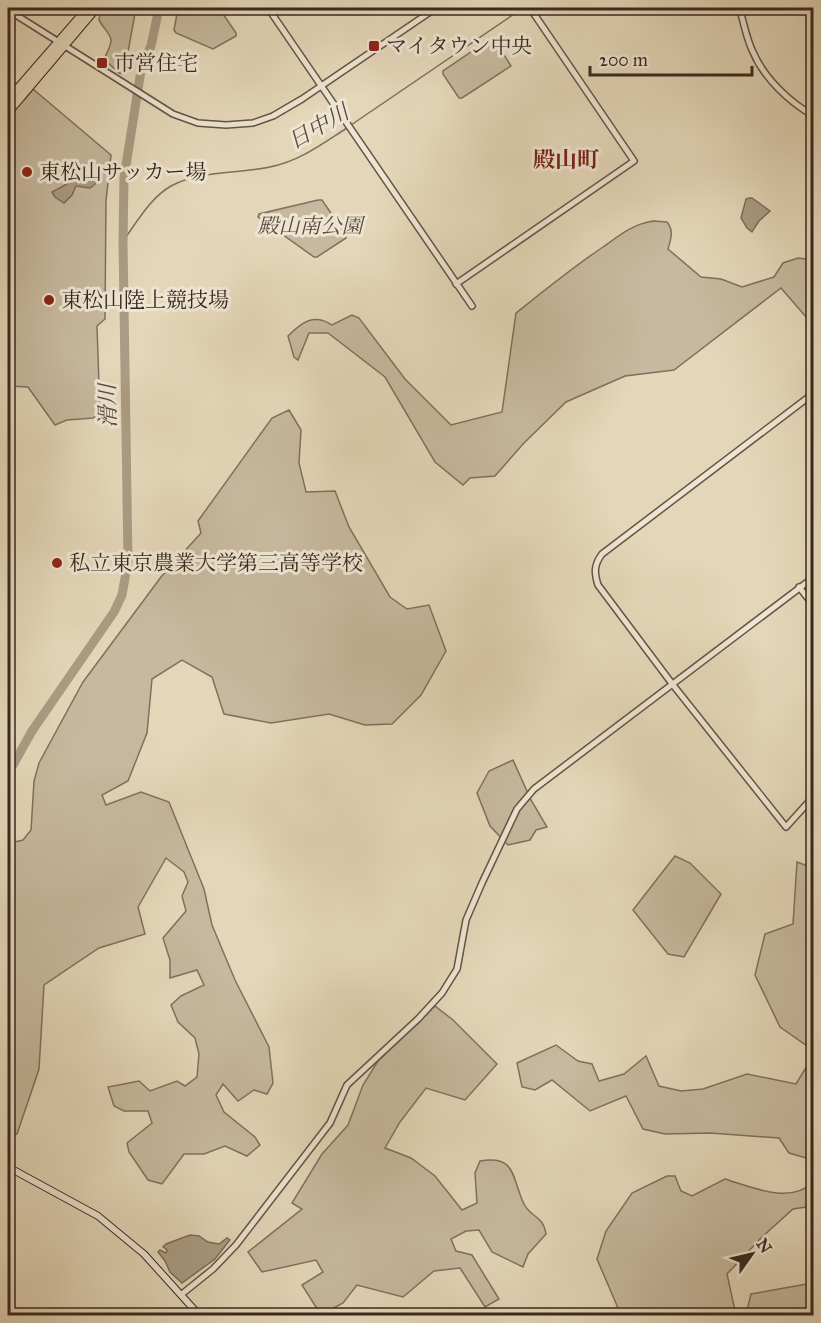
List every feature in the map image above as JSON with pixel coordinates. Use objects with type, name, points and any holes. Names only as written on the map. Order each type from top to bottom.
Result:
[{"type":"highway","points":[[8,112],[88,8]]},
{"type":"highway","points":[[8,100],[96,8]]},
{"type":"main road","points":[[8,1167],[98,1216],[144,1254],[200,1316]]},
{"type":"street","points":[[268,8],[471,306]]},
{"type":"street","points":[[8,10],[150,100],[186,119],[213,125],[241,125],[273,116],[322,86],[436,8]]},
{"type":"street","points":[[456,284],[634,161],[530,8]]},
{"type":"street","points":[[739,8],[753,53],[762,70],[793,102],[813,116]]},
{"type":"street","points":[[813,393],[602,554],[597,561],[594,574],[598,585],[673,685],[786,827],[813,796]]},
{"type":"street","points":[[182,1294],[213,1269],[236,1245],[330,1123],[347,1085],[418,1019],[452,979],[457,969],[466,920],[507,828],[522,803],[534,789],[813,577]]},
{"type":"street","points":[[799,587],[813,606]]},
{"type":"green space","points":[[106,8],[136,8],[124,74],[119,73],[104,59],[111,41],[99,20],[100,14]]},
{"type":"green space","points":[[178,8],[219,8],[236,36],[213,49],[176,33],[174,30]]},
{"type":"green space","points":[[493,37],[511,66],[459,98],[443,71]]},
{"type":"green space","points":[[33,89],[111,155],[106,201],[105,319],[97,326],[100,414],[93,418],[67,420],[55,425],[28,387],[8,386],[8,92],[24,100]]},
{"type":"green space","name":"殿山南公園","points":[[322,200],[346,238],[317,257],[258,217],[259,214]]},
{"type":"green space","points":[[653,221],[667,222],[671,231],[668,249],[701,277],[721,279],[742,287],[774,277],[783,263],[798,258],[813,260],[813,325],[781,288],[674,370],[625,376],[566,402],[524,443],[495,476],[470,478],[463,485],[435,462],[385,377],[328,333],[309,333],[298,360],[294,357],[288,336],[303,323],[320,320],[332,325],[352,315],[359,318],[405,379],[451,425],[502,412],[516,313],[621,234],[633,227]]},
{"type":"green space","points":[[289,410],[301,430],[299,463],[306,492],[335,491],[349,527],[390,597],[407,609],[429,605],[446,651],[421,695],[392,724],[365,725],[329,714],[271,723],[224,714],[212,677],[182,660],[152,679],[147,733],[128,781],[102,795],[106,805],[141,792],[169,802],[204,889],[212,925],[235,980],[269,1047],[273,1083],[267,1094],[254,1090],[238,1101],[223,1084],[216,1095],[224,1112],[255,1137],[260,1145],[247,1156],[225,1146],[204,1154],[184,1154],[162,1184],[148,1180],[129,1152],[127,1143],[152,1123],[148,1111],[124,1111],[114,1106],[108,1087],[139,1081],[150,1091],[177,1081],[185,1086],[197,1077],[199,1054],[195,1038],[178,1022],[171,1005],[181,996],[204,985],[197,970],[170,978],[170,960],[163,938],[186,911],[182,896],[188,882],[184,872],[166,858],[138,907],[145,934],[99,948],[44,985],[39,1069],[17,1134],[8,1135],[8,946],[11,929],[8,926],[8,859],[15,842],[23,840],[31,830],[34,781],[39,763],[83,682],[161,577],[201,533],[198,521],[272,418]]},
{"type":"green space","points":[[513,760],[531,800],[547,827],[536,830],[530,840],[508,845],[490,826],[477,793],[489,771]]},
{"type":"green space","points":[[675,856],[690,863],[721,894],[684,957],[668,954],[633,910]]},
{"type":"green space","points":[[797,862],[813,868],[813,1050],[780,1027],[755,975],[765,934],[793,924]]},
{"type":"green space","points":[[435,1006],[453,1020],[497,1064],[465,1100],[426,1088],[400,1122],[385,1148],[411,1158],[435,1176],[462,1210],[477,1203],[475,1173],[480,1161],[501,1161],[511,1171],[524,1204],[540,1220],[546,1234],[528,1254],[523,1267],[492,1252],[479,1230],[466,1231],[451,1239],[456,1251],[472,1255],[499,1299],[485,1307],[460,1268],[434,1271],[403,1297],[357,1285],[343,1303],[321,1315],[302,1285],[323,1272],[316,1260],[262,1272],[248,1252],[302,1209],[292,1203],[322,1154],[348,1125],[363,1085],[378,1061]]},
{"type":"green space","points":[[556,1045],[578,1061],[592,1064],[599,1081],[624,1074],[646,1056],[659,1086],[681,1091],[703,1089],[747,1074],[796,1084],[813,1056],[813,1170],[810,1159],[789,1153],[779,1138],[710,1133],[665,1134],[643,1129],[626,1096],[590,1111],[552,1080],[535,1090],[522,1087],[517,1063]]},
{"type":"green space","points":[[667,1176],[675,1176],[681,1191],[692,1196],[725,1179],[758,1190],[782,1193],[804,1189],[813,1182],[813,1206],[793,1209],[727,1274],[736,1315],[621,1315],[597,1259],[606,1231],[632,1193]]},
{"type":"green space","points":[[813,1283],[813,1315],[746,1315],[751,1294]]},
{"type":"shaded area","points":[[85,164],[92,167],[97,174],[98,179],[95,184],[90,188],[76,186],[72,195],[64,203],[55,197],[52,192],[67,184],[76,171]]},
{"type":"shaded area","points":[[749,198],[770,211],[759,221],[752,232],[741,218],[746,199]]},
{"type":"shaded area","points":[[190,1235],[219,1244],[227,1238],[230,1240],[215,1259],[182,1283],[170,1272],[158,1252],[160,1250],[166,1253],[167,1250],[163,1247],[166,1244]]},
{"type":"waterway","name":"滑川","points":[[8,774],[32,731],[114,612],[122,595],[128,561],[124,178],[142,64],[151,46],[159,8]]},
{"type":"waterway","name":"日中川","points":[[351,125],[523,8]]},
{"type":"waterway","name":"日中川","points":[[123,241],[150,204],[171,186],[194,177],[258,169],[291,161],[347,128]]},
{"type":"place","name":"マイタウン中央","points":[[374,46]]},
{"type":"place","name":"市営住宅","points":[[102,63]]},
{"type":"place","name":"東松山サッカー場","points":[[27,172]]},
{"type":"place","name":"東松山陸上競技場","points":[[49,300]]},
{"type":"place","name":"私立東京農業大学第三高等学校","points":[[57,563]]},
{"type":"district","name":"殿山町","points":[[566,159]]}]
